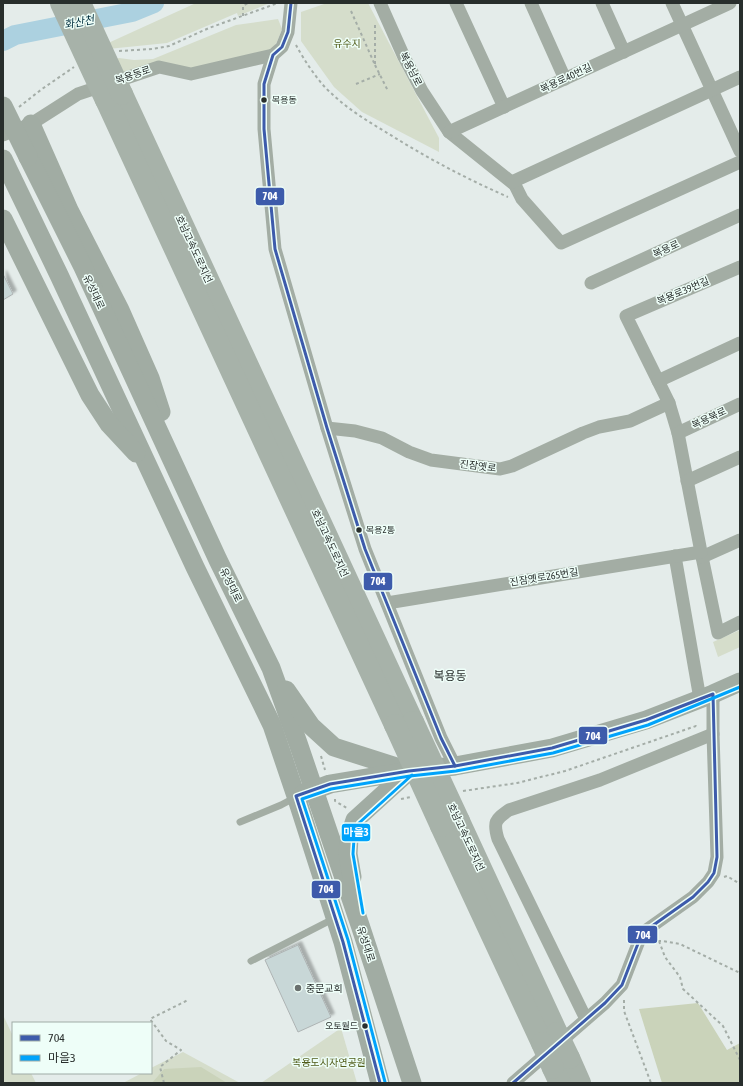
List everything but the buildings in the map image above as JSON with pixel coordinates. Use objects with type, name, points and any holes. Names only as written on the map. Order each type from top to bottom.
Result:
[{"type":"highway","name":"호남고속도로지선","points":[[61,3],[114,97],[549,1038],[560,1070],[580,1083]]},
{"type":"highway","name":"호남고속도로지선","points":[[80,3],[114,97]]},
{"type":"street","points":[[291,3],[288,32],[282,47],[273,55],[264,84],[263,100],[266,154],[274,249],[327,428],[365,549],[442,738],[455,766]]},
{"type":"street","points":[[456,3],[504,107]]},
{"type":"street","points":[[531,3],[565,79]]},
{"type":"street","points":[[602,3],[624,52]]},
{"type":"street","points":[[672,3],[740,151]]},
{"type":"street","name":"복용로40번길","points":[[449,132],[730,3]]},
{"type":"street","name":"복용남로","points":[[377,9],[422,91],[449,132],[512,182]]},
{"type":"street","name":"복용동로","points":[[3,135],[31,124],[78,94],[159,67],[191,74],[273,55]]},
{"type":"street","points":[[740,77],[512,182],[522,199],[561,243],[740,162]]},
{"type":"street","name":"유성대로","points":[[10,107],[28,158],[83,267],[271,668],[360,925],[412,1083]]},
{"type":"street","points":[[31,124],[69,210],[120,310],[150,378],[181,478]]},
{"type":"street","points":[[5,163],[148,467],[272,725],[335,918],[380,1083]]},
{"type":"street","name":"복용로","points":[[591,283],[740,215]]},
{"type":"street","points":[[3,219],[90,395],[109,424],[148,467]]},
{"type":"street","name":"복용로39번길","points":[[658,381],[626,316],[740,267]]},
{"type":"street","points":[[740,343],[658,381],[669,403],[678,432],[701,555],[718,633],[740,622]]},
{"type":"street","name":"진잠옛로","points":[[327,428],[355,430],[382,438],[409,452],[431,460],[500,469],[512,466],[582,433],[599,427],[630,421],[669,403]]},
{"type":"street","name":"복용북로","points":[[678,432],[740,404]]},
{"type":"street","points":[[687,481],[740,457]]},
{"type":"street","name":"진잠옛로265번길","points":[[387,603],[675,556],[701,555],[740,540]]},
{"type":"street","points":[[513,1083],[606,1002],[622,985],[639,941],[645,931],[693,897],[708,882],[714,873],[717,857],[707,697],[675,556]]},
{"type":"street","points":[[271,668],[311,726],[334,747],[409,771]]},
{"type":"street","points":[[296,796],[330,784],[409,771],[455,766],[552,748],[646,720],[707,697],[740,682]]},
{"type":"street","points":[[586,1020],[498,839],[494,828],[496,822],[501,815],[509,810],[600,780],[708,732]]},
{"type":"street","points":[[360,925],[348,854],[349,838],[355,820],[409,771]]},
{"type":"lane","points":[[240,822],[281,805],[296,796]]},
{"type":"lane","points":[[251,961],[335,918]]},
{"type":"path","points":[[243,16],[243,6],[248,3]]},
{"type":"path","points":[[114,51],[152,49],[169,46],[209,28],[280,3]]},
{"type":"path","points":[[375,65],[377,9]]},
{"type":"path","points":[[351,11],[388,91]]},
{"type":"path","points":[[288,32],[304,60],[331,94],[360,116],[417,151],[480,185],[510,198],[522,199]]},
{"type":"path","points":[[10,107],[71,68],[78,66]]},
{"type":"path","points":[[356,84],[380,74]]},
{"type":"path","points":[[457,792],[518,783],[578,766],[696,726],[708,732]]},
{"type":"path","points":[[321,756],[323,765]]},
{"type":"path","points":[[394,800],[414,797]]},
{"type":"path","points":[[336,801],[351,810]]},
{"type":"path","points":[[639,941],[659,941],[680,944],[740,973]]},
{"type":"path","points":[[659,941],[665,957],[680,977],[683,989],[723,1026],[740,1060]]},
{"type":"path","points":[[622,985],[624,1011],[651,1083]]},
{"type":"path","points":[[164,1083],[160,1067],[182,1050],[166,1041],[150,1019],[188,1000]]},
{"type":"green space","points":[[196,3],[270,3],[238,16],[237,13],[167,43],[108,49],[106,44]]},
{"type":"green space","name":"유수지","points":[[327,3],[368,3],[439,138],[439,152],[362,112],[334,87],[301,41],[301,12]]},
{"type":"green space","points":[[278,19],[282,29],[277,42],[271,50],[191,69],[120,74],[113,60],[119,58],[134,60],[153,59],[236,25]]},
{"type":"green space","points":[[740,630],[740,647],[718,657],[713,642]]},
{"type":"green space","points":[[698,1003],[727,1050],[740,1043],[740,1083],[662,1083],[639,1009]]},
{"type":"green space","points":[[3,1015],[12,1034],[12,1074],[32,1074],[36,1083],[3,1083]]},
{"type":"green space","name":"복용도시자연공원","points":[[341,1028],[357,1083],[261,1083]]},
{"type":"green space","points":[[183,1052],[240,1083],[123,1083],[140,1074],[152,1074],[152,1068]]},
{"type":"green space","points":[[201,1067],[227,1083],[152,1083],[164,1069]]},
{"type":"waterway","name":"화산천","points":[[3,41],[15,35],[132,12],[154,3]]},
{"type":"transit line","name":"704","points":[[291,3],[288,32],[282,47],[273,55],[264,84],[264,129],[275,249],[327,428],[365,549],[441,738],[455,766]]},
{"type":"transit line","name":"마을3","points":[[385,1082],[348,940],[302,799],[331,789],[410,776],[456,771],[553,753],[648,725],[740,687]]},
{"type":"transit line","name":"704","points":[[380,1083],[343,942],[296,796],[330,784],[409,771],[455,766],[552,748],[646,720],[713,694],[717,857],[714,873],[708,882],[693,897],[645,931],[639,941],[622,985],[605,1003],[513,1083]]},
{"type":"transit line","name":"마을3","points":[[363,913],[353,854],[354,839],[359,823],[412,775]]},
{"type":"place","name":"복용동","points":[[264,100]]},
{"type":"place","name":"복용2통","points":[[359,530]]},
{"type":"place","name":"중문교회","points":[[298,988]]},
{"type":"place","name":"오토월드","points":[[365,1026]]},
{"type":"district","name":"복용동","points":[[450,676]]}]
